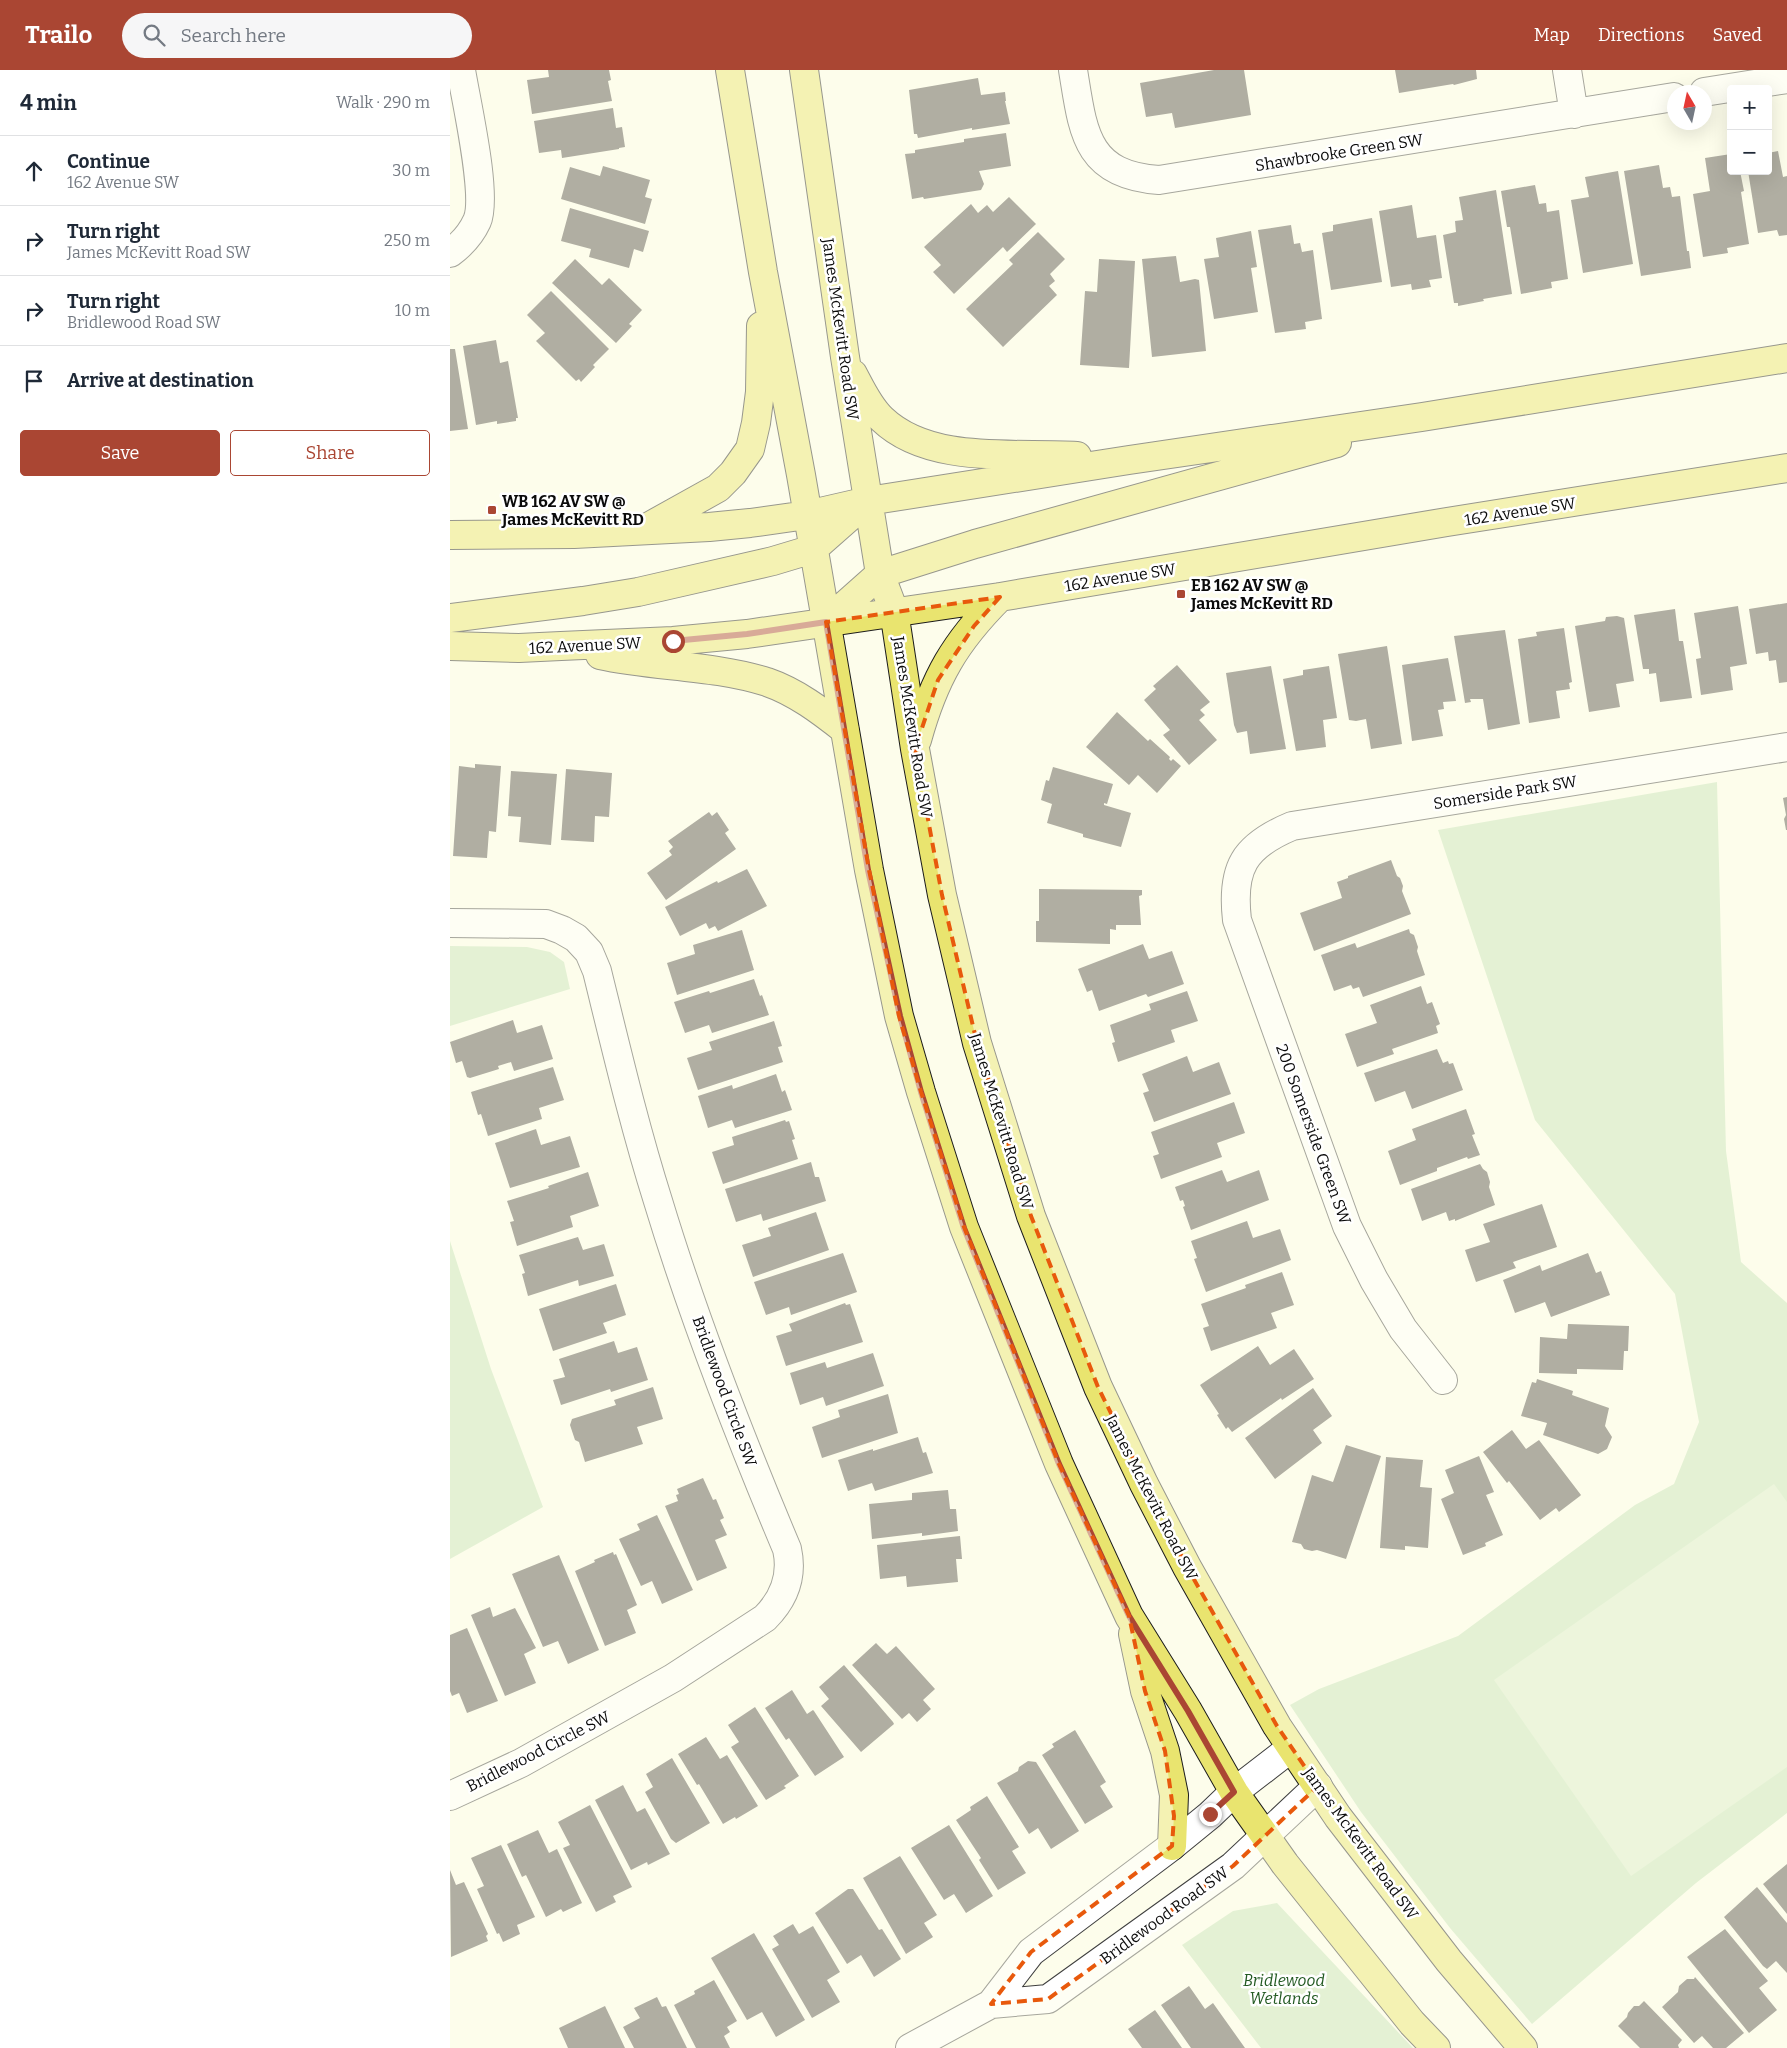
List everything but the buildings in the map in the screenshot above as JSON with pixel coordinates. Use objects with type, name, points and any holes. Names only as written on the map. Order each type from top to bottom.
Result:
[{"type":"main road","points":[[730,70],[763,272],[845,730],[868,870],[900,1016],[921,1092],[958,1209],[1059,1464],[1129,1616],[1188,1711],[1234,1792],[1265,1836],[1412,2023],[1436,2048]]},
{"type":"main road","name":"James McKevitt Road SW","points":[[804,70],[845,357],[880,574],[894,611],[915,749],[942,895],[977,1043],[1031,1216],[1098,1387],[1144,1484],[1187,1568],[1292,1748],[1338,1817],[1443,1954],[1523,2048]]},
{"type":"main road","points":[[641,530],[718,488],[733,473],[750,449],[760,392],[763,272]]},
{"type":"main road","points":[[845,357],[865,396],[880,417],[894,429],[909,438],[941,448],[975,453],[1056,454],[1129,460]]},
{"type":"main road","points":[[450,535],[565,534],[709,527],[807,515],[868,501],[1787,358]]},
{"type":"main road","points":[[826,622],[880,574],[975,544],[1292,457],[1422,416]]},
{"type":"main road","name":"162 Avenue SW","points":[[450,646],[519,648],[673,641],[747,634],[1000,597],[1447,522],[1787,468]]},
{"type":"main road","points":[[450,618],[583,602],[638,592],[745,568],[813,549],[868,501]]},
{"type":"main road","points":[[915,749],[927,705],[952,654],[1000,597]]},
{"type":"main road","points":[[561,646],[626,660],[705,669],[767,682],[816,707],[845,730]]},
{"type":"main road","points":[[1129,1616],[1145,1691],[1165,1751],[1174,1795],[1172,1846]]},
{"type":"street","points":[[450,253],[460,246],[478,220],[481,192],[461,70]]},
{"type":"street","name":"Shawbrooke Green SW","points":[[1073,70],[1082,126],[1092,146],[1105,161],[1121,172],[1142,179],[1173,178],[1667,98]]},
{"type":"street","points":[[1567,70],[1574,114]]},
{"type":"street","points":[[1712,91],[1787,79]]},
{"type":"street","name":"Somerside Park SW","points":[[1241,870],[1248,855],[1259,845],[1270,836],[1292,826],[1787,747]]},
{"type":"street","name":"200 Somerside Green SW","points":[[1241,870],[1235,883],[1237,920],[1347,1226],[1374,1280],[1403,1329],[1442,1380]]},
{"type":"street","name":"Bridlewood Circle SW","points":[[450,923],[546,924],[576,938],[590,952],[597,971],[627,1098],[658,1203],[719,1382],[787,1549],[789,1572],[783,1594],[776,1607],[765,1618],[665,1682],[520,1764],[450,1796]]},
{"type":"street","name":"Bridlewood Road SW","points":[[910,2048],[990,2004],[1031,1952],[1172,1846],[1234,1792],[1292,1748]]},
{"type":"street","name":"Bridlewood Road SW","points":[[990,2004],[1048,1999],[1233,1866],[1318,1786]]},
{"type":"highlighted area","points":[[1000,597],[974,626],[938,680],[915,749],[942,895],[977,1043],[1031,1216],[1098,1387],[1187,1567],[1277,1726],[1318,1786],[1233,1866],[1048,1999],[991,2004],[1031,1952],[1172,1846],[1174,1816],[1165,1751],[1145,1691],[1129,1616],[1059,1464],[964,1227],[921,1092],[899,1016],[869,870],[826,622]]},
{"type":"green space","points":[[1717,782],[1726,1151],[1741,1262],[1787,1303],[1787,1813],[1696,1883],[1532,2024],[1450,1928],[1361,1812],[1290,1705],[1319,1689],[1458,1636],[1635,1505],[1674,1484],[1699,1422],[1675,1294],[1535,1120],[1438,830]]},
{"type":"green space","points":[[450,946],[527,947],[550,952],[564,962],[570,989],[450,1026]]},
{"type":"green space","points":[[450,1241],[491,1369],[543,1507],[450,1559]]},
{"type":"green space","points":[[1774,1484],[1787,1502],[1787,1767],[1631,1876],[1494,1680]]},
{"type":"green space","name":"Bridlewood Wetlands","points":[[1277,1903],[1413,2048],[1261,2048],[1182,1945],[1233,1911]]},
{"type":"place","name":"WB 162 AV SW @ James McKevitt RD","points":[[492,510]]},
{"type":"place","name":"EB 162 AV SW @ James McKevitt RD","points":[[1181,594]]},
{"type":"route","points":[[673,641],[747,634],[826,622],[868,870],[900,1016],[921,1092],[964,1228],[1059,1464],[1129,1616],[1188,1711],[1234,1792],[1210,1814]]}]
